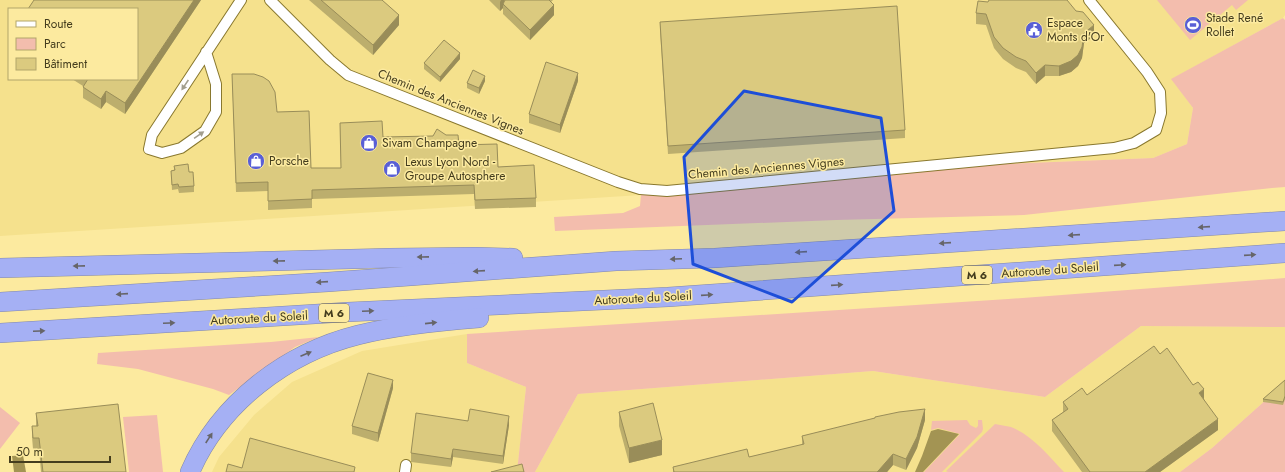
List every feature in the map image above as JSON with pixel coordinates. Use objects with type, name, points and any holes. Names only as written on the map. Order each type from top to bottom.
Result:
[{"type":"highway","points":[[0,302],[616,262],[715,258],[1285,222]]},
{"type":"highway","name":"Autoroute du Soleil","points":[[0,333],[348,312],[668,297],[1285,253]]},
{"type":"highway","points":[[0,268],[452,257],[616,262]]},
{"type":"highway","points":[[190,472],[217,426],[249,391],[268,376],[298,358],[334,342],[357,335],[386,329],[425,324],[604,308],[668,297]]},
{"type":"street","points":[[206,52],[216,84],[216,112],[205,131],[182,148],[162,153],[149,149],[152,135],[206,52],[241,0]]},
{"type":"street","name":"Chemin des Anciennes Vignes","points":[[270,0],[330,60],[348,75],[618,182],[640,189],[668,191],[1114,148],[1134,144],[1156,130],[1161,113],[1160,92],[1147,72],[1089,0]]},
{"type":"highlighted area","points":[[744,91],[881,118],[894,211],[792,302],[693,264],[684,157]]},
{"type":"shaded area","points":[[0,0],[1285,0],[1285,15],[1283,18],[1172,79],[1193,108],[1187,144],[1153,158],[979,165],[641,195],[0,236]]},
{"type":"shaded area","points":[[1141,326],[1285,327],[1285,383],[1212,448],[1180,472],[535,472],[578,394],[873,371],[1045,397]]},
{"type":"shaded area","points":[[467,334],[467,363],[526,387],[517,472],[212,472],[219,457],[254,415],[292,382],[362,351]]},
{"type":"shaded area","points":[[938,429],[959,434],[923,472],[915,472],[931,431]]},
{"type":"shaded area","points":[[23,455],[26,472],[14,472],[12,456]]},
{"type":"green space","name":"Stade René Rollet","points":[[1157,0],[1248,0],[1236,10],[1232,5],[1190,40]]},
{"type":"green space","points":[[1283,18],[1285,20],[1285,187],[1024,215],[836,220],[555,231],[554,217],[623,213],[640,206],[641,195],[979,165],[1153,158],[1187,144],[1193,108],[1171,79]]},
{"type":"green space","points":[[1285,278],[1285,327],[1141,326],[1045,397],[873,371],[578,394],[535,472],[517,472],[526,387],[467,363],[467,334],[1008,299]]},
{"type":"green space","points":[[319,337],[295,347],[229,395],[213,389],[138,369],[97,364],[98,353],[271,342]]},
{"type":"green space","points":[[1285,383],[1285,472],[1180,472],[1212,448]]},
{"type":"green space","points":[[0,407],[20,423],[0,449]]},
{"type":"green space","points":[[157,415],[163,472],[129,472],[123,417]]},
{"type":"green space","points":[[967,420],[970,425],[976,428],[978,426],[978,420],[982,420],[982,432],[942,472],[924,472],[960,434],[938,428],[931,430],[932,421]]},
{"type":"green space","points":[[995,424],[1011,427],[1026,435],[1040,446],[1064,472],[946,471]]},
{"type":"building","points":[[34,0],[194,0],[125,103],[106,91],[101,99],[83,87],[87,80],[138,80],[138,8],[29,8]]},
{"type":"building","points":[[321,0],[382,0],[399,15],[373,45]]},
{"type":"building","points":[[505,0],[549,0],[554,5],[530,30],[503,4]]},
{"type":"building","points":[[989,0],[1067,0],[1076,11],[1083,12],[1094,25],[1084,33],[1082,47],[1078,55],[1071,61],[1059,66],[1045,65],[1036,73],[1026,61],[1016,57],[1003,48],[994,37],[986,14],[976,13],[978,1],[988,2]]},
{"type":"building","points":[[897,6],[905,130],[668,146],[660,22]]},
{"type":"building","points":[[444,40],[460,53],[440,77],[424,63]]},
{"type":"building","points":[[546,62],[578,73],[560,125],[529,114]]},
{"type":"building","points":[[473,70],[485,76],[479,88],[467,83]]},
{"type":"building","points":[[232,74],[254,74],[269,81],[275,92],[277,112],[309,111],[311,168],[341,168],[340,123],[382,121],[383,137],[433,136],[437,129],[446,135],[458,135],[459,145],[497,144],[498,167],[534,165],[536,198],[475,200],[474,185],[312,190],[312,199],[268,201],[268,182],[236,183]]},
{"type":"building","points":[[188,164],[189,172],[193,172],[194,186],[179,187],[178,184],[172,185],[171,171],[175,170],[174,166]]},
{"type":"building","points":[[1154,346],[1160,354],[1167,348],[1193,385],[1198,382],[1204,389],[1199,393],[1218,419],[1145,472],[1090,472],[1052,420],[1068,409],[1063,402],[1082,388],[1087,395]]},
{"type":"building","points":[[368,373],[393,380],[378,433],[352,426]]},
{"type":"building","points":[[1285,380],[1285,396],[1283,402],[1263,399]]},
{"type":"building","points":[[653,403],[662,440],[629,448],[619,412]]},
{"type":"building","points":[[118,404],[126,472],[43,472],[39,438],[33,438],[32,426],[38,426],[36,413]]},
{"type":"building","points":[[470,409],[509,416],[503,456],[453,449],[451,459],[411,453],[416,413],[468,421]]},
{"type":"building","points":[[925,409],[917,437],[906,459],[893,454],[877,472],[674,472],[673,467],[747,449],[749,457],[804,444],[802,436],[875,417]]},
{"type":"building","points":[[250,438],[355,467],[354,472],[226,472],[228,464],[242,468]]},
{"type":"building","points":[[522,464],[524,472],[491,472]]},
{"type":"place","name":"Stade René Rollet","points":[[1193,25]]},
{"type":"place","name":"Espace Monts d'Or","points":[[1034,30]]},
{"type":"place","name":"Sivam Champagne","points":[[369,143]]},
{"type":"place","name":"Porsche","points":[[256,161]]},
{"type":"place","name":"Lexus Lyon Nord - Groupe Autosphere","points":[[392,169]]}]
